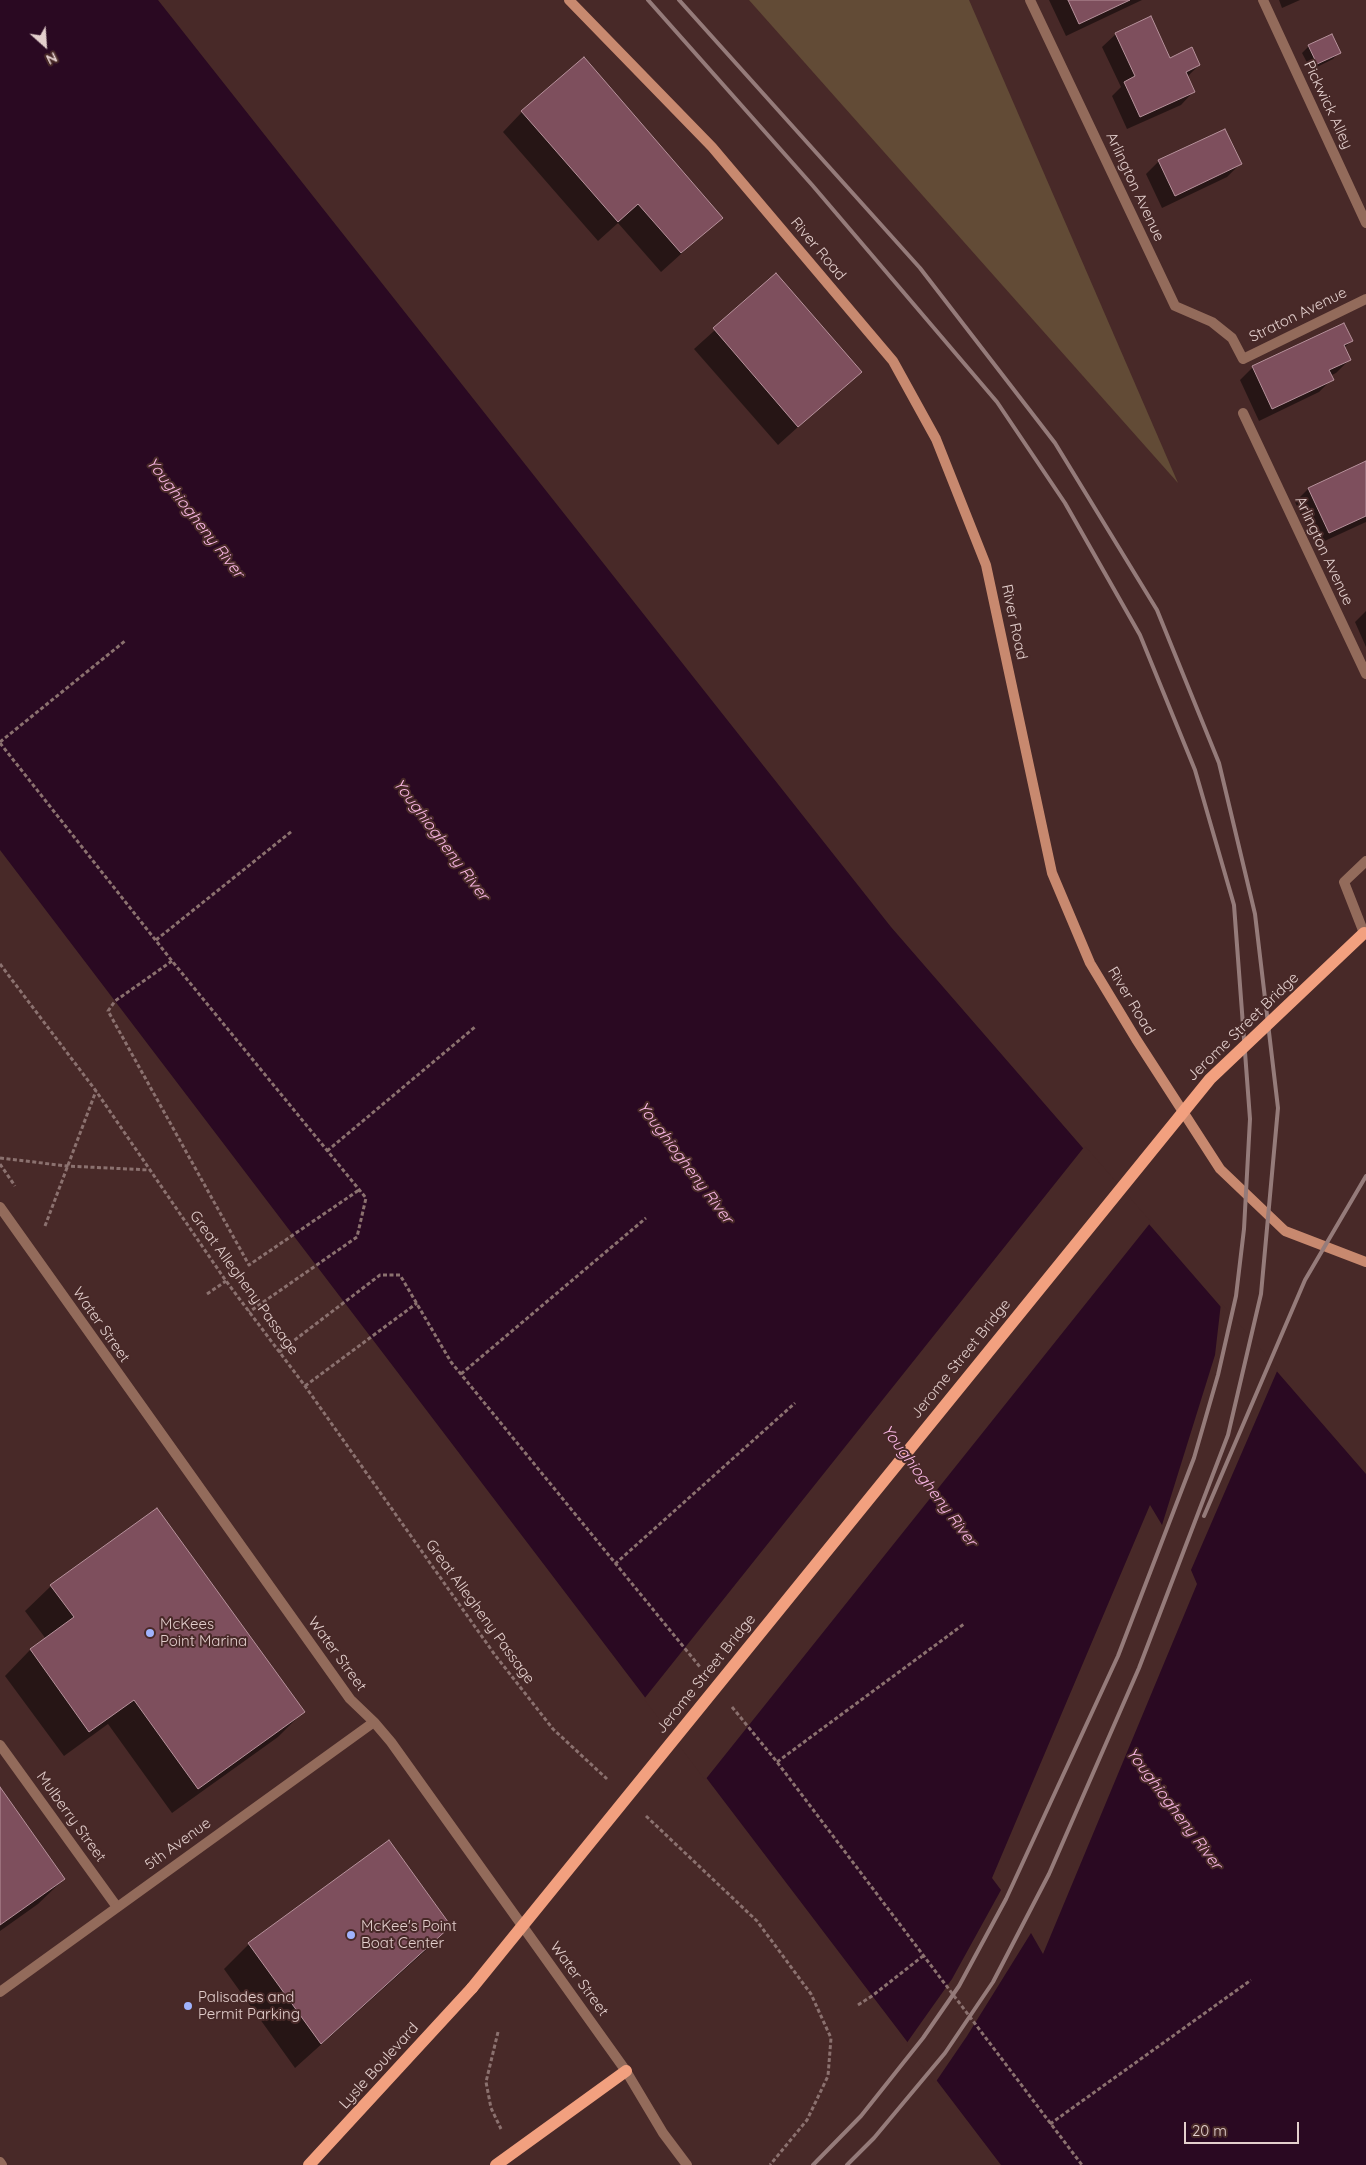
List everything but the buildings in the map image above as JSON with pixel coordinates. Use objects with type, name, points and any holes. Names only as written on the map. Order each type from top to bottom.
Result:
[{"type":"main road","name":"Jerome Street Bridge","points":[[472,1988],[1210,1079],[1365,933]]},
{"type":"main road","name":"Lysle Boulevard","points":[[309,2165],[472,1988]]},
{"type":"main road","points":[[496,2165],[626,2071]]},
{"type":"street","name":"River Road","points":[[569,0],[712,147],[893,361],[936,439],[986,565],[1052,873],[1090,962],[1136,1039],[1220,1169],[1285,1231],[1366,1262]]},
{"type":"street","name":"Arlington Avenue","points":[[1030,0],[1175,306],[1212,322],[1232,338],[1244,359]]},
{"type":"street","name":"Pickwick Alley","points":[[1263,0],[1366,223]]},
{"type":"street","name":"Straton Avenue","points":[[1244,359],[1366,299]]},
{"type":"street","name":"Arlington Avenue","points":[[1243,413],[1366,674]]},
{"type":"street","points":[[1365,933],[1344,882],[1366,861]]},
{"type":"street","name":"Water Street","points":[[0,1207],[350,1699],[391,1742],[626,2071],[663,2133],[687,2165]]},
{"type":"street","name":"5th Avenue","points":[[0,1992],[374,1722]]},
{"type":"street","name":"Mulberry Street","points":[[0,1745],[117,1907]]},
{"type":"path","points":[[125,641],[0,743],[172,960],[366,1198],[357,1237],[250,1312]]},
{"type":"path","points":[[156,940],[292,831]]},
{"type":"path","points":[[172,960],[115,1001],[108,1011],[249,1264],[359,1190]]},
{"type":"path","name":"Great Allegheny Passage","points":[[0,964],[96,1091],[226,1281],[305,1386],[496,1655],[553,1729],[609,1782]]},
{"type":"path","points":[[327,1151],[475,1027]]},
{"type":"path","points":[[34,1256],[96,1091]]},
{"type":"path","points":[[0,1158],[67,1166],[150,1170]]},
{"type":"path","points":[[461,1374],[646,1218]]},
{"type":"path","points":[[207,1294],[226,1281]]},
{"type":"path","points":[[305,1386],[417,1303]]},
{"type":"path","points":[[615,1564],[795,1403]]},
{"type":"path","points":[[777,1762],[964,1624]]},
{"type":"path","points":[[644,1815],[757,1921],[811,1994],[830,2038],[828,2076],[807,2120],[770,2165]]},
{"type":"path","points":[[858,2005],[923,1956]]},
{"type":"path","points":[[1050,2124],[1251,1980]]},
{"type":"path","points":[[498,2032],[486,2082],[490,2108],[500,2127]]},
{"type":"shaded area","points":[[749,0],[969,0],[1178,483]]},
{"type":"water","name":"Youghiogheny River","points":[[0,0],[158,0],[891,927],[1366,1474],[1366,2165],[1001,2165],[0,850]]},
{"type":"pier","points":[[1085,1146],[1151,1222],[705,1780],[644,1699]]},
{"type":"pier","points":[[1221,1303],[1278,1369],[1191,1570],[1197,1584],[1043,1954],[1031,1933],[967,2036],[935,2083],[906,2044],[952,1979],[1001,1890],[992,1878],[1150,1505],[1162,1525],[1215,1355]]},
{"type":"railway","points":[[648,0],[813,186],[997,402],[1065,503],[1140,635],[1195,770],[1234,905],[1250,1119],[1244,1229],[1236,1296],[1218,1375],[1194,1458],[1118,1656],[1006,1899],[959,1986],[923,2038],[861,2116],[813,2165]]},
{"type":"railway","points":[[679,0],[920,268],[1055,443],[1157,610],[1219,763],[1255,914],[1278,1108],[1261,1294],[1228,1435],[1139,1668],[1049,1874],[993,1982],[945,2053],[874,2138],[847,2165]]},
{"type":"railway","points":[[1204,1516],[1305,1280],[1366,1176]]},
{"type":"place","name":"McKees Point Marina","points":[[150,1633]]},
{"type":"place","name":"McKee's Point Boat Center","points":[[351,1935]]},
{"type":"place","name":"Palisades and Permit Parking","points":[[188,2006]]}]
